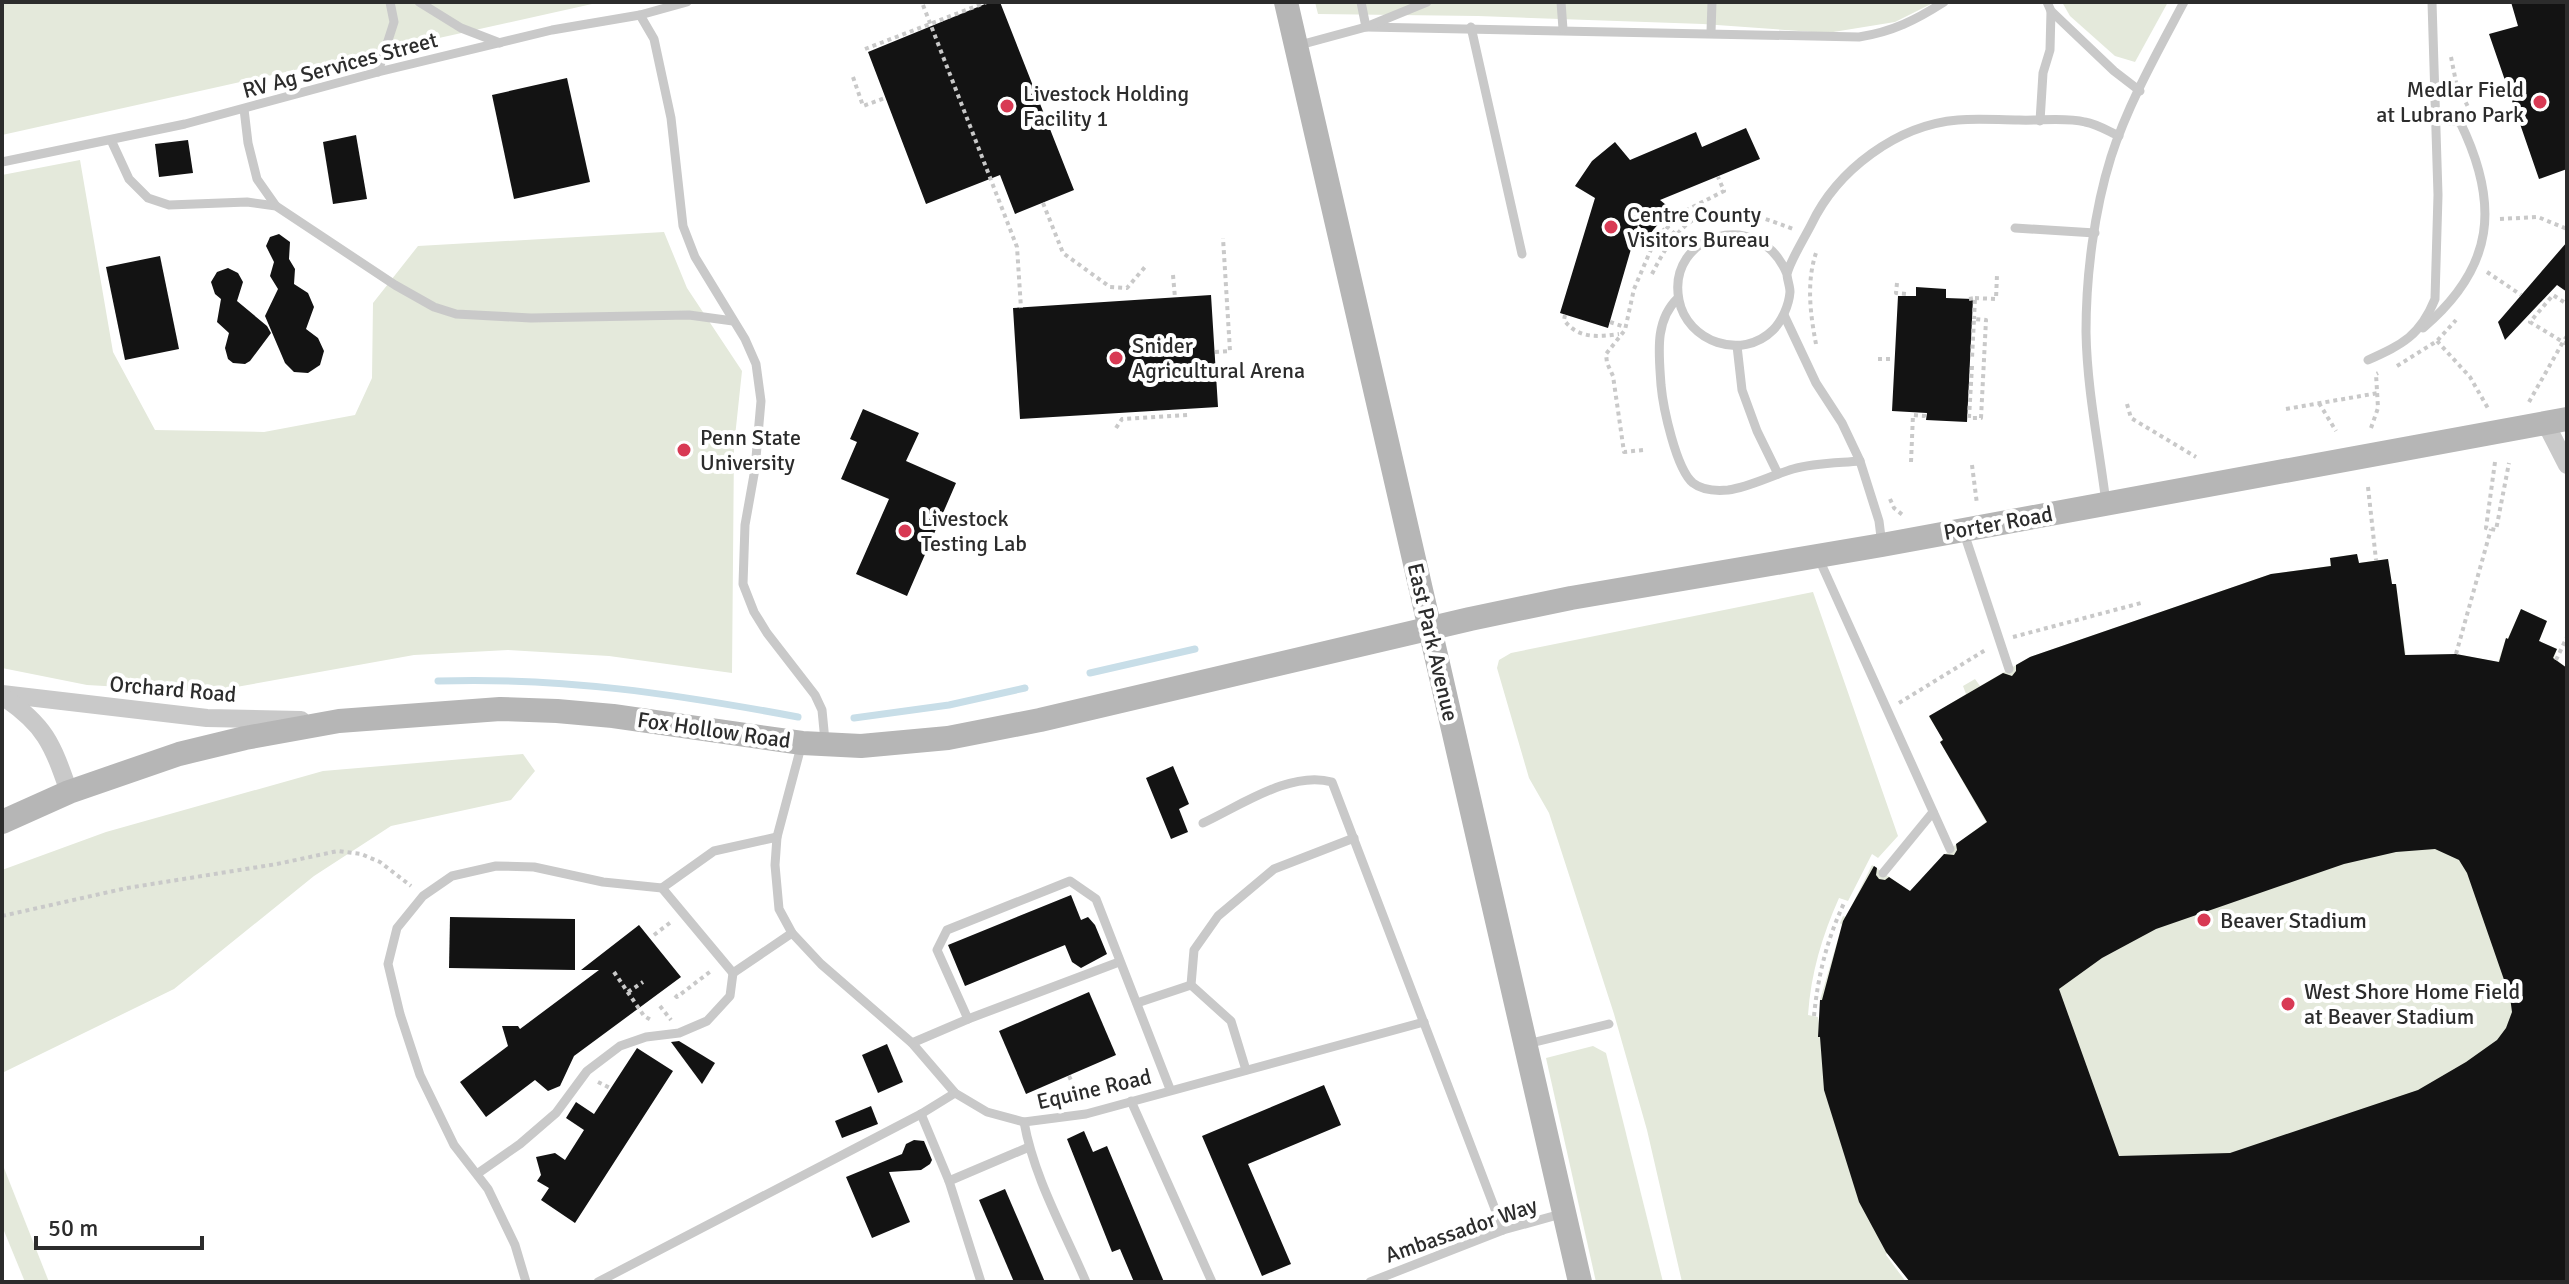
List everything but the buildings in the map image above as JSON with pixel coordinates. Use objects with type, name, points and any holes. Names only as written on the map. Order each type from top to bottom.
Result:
[{"type":"main road","name":"East Park Avenue","points":[[1286,2],[1580,1282]]},
{"type":"main road","name":"Porter Road","points":[[1429,628],[1571,598],[1882,545],[2556,420]]},
{"type":"main road","name":"Fox Hollow Road","points":[[2,822],[69,792],[179,754],[339,721],[500,709],[557,711],[814,744],[893,745],[1040,720],[1429,628]]},
{"type":"street","points":[[2556,420],[2567,465]]},
{"type":"street","name":"Orchard Road","points":[[2,695],[207,718],[339,721]]},
{"type":"street","name":"Orchard Road","points":[[2,695],[28,713],[47,737],[69,792]]},
{"type":"lane","points":[[378,72],[394,22],[390,2]]},
{"type":"lane","points":[[419,2],[461,28],[500,43]]},
{"type":"lane","name":"RV Ag Services Street","points":[[2,162],[244,109],[378,72],[687,2]]},
{"type":"lane","points":[[1361,2],[1366,27]]},
{"type":"lane","points":[[1296,46],[1366,27],[1427,2]]},
{"type":"lane","points":[[1561,2],[1563,29]]},
{"type":"lane","points":[[1711,32],[1712,2]]},
{"type":"lane","points":[[1366,27],[1859,37],[1884,33],[1914,21],[1944,2]]},
{"type":"lane","points":[[2106,504],[2091,410],[2086,331],[2095,233],[2103,187],[2119,136],[2184,2]]},
{"type":"lane","points":[[2413,336],[2435,299],[2438,229],[2432,2]]},
{"type":"lane","points":[[2049,6],[2114,71],[2140,91]]},
{"type":"lane","points":[[2040,121],[2043,73],[2050,50],[2049,6]]},
{"type":"lane","points":[[640,15],[654,39],[671,118],[683,226],[695,257],[745,339],[756,364],[761,401],[755,469],[745,525],[743,584],[754,612],[767,633],[815,695],[822,710],[814,744]]},
{"type":"lane","points":[[1471,27],[1522,254]]},
{"type":"lane","points":[[244,109],[257,179],[276,206],[395,285],[434,307],[456,314],[531,318],[689,315],[733,321]]},
{"type":"lane","points":[[2368,360],[2413,336],[2452,301],[2469,277],[2480,251],[2485,226],[2485,196],[2478,161],[2460,122],[2435,119]]},
{"type":"lane","points":[[1787,274],[1813,220],[1839,183],[1858,163],[1889,143],[1920,129],[1956,120],[2085,121],[2119,136]]},
{"type":"lane","points":[[111,140],[129,179],[148,198],[169,205],[247,202],[276,206]]},
{"type":"lane","points":[[2015,228],[2095,233]]},
{"type":"lane","points":[[1740,234],[1766,244],[1782,261],[1787,274],[1790,293],[1784,315],[1772,331],[1755,342],[1737,346],[1715,343],[1698,334],[1684,317],[1678,298],[1679,276],[1687,258],[1699,245],[1720,235],[1740,234]]},
{"type":"lane","points":[[1678,298],[1666,309],[1661,325],[1663,408],[1685,474],[1695,484],[1708,489],[1729,490],[1796,468],[1860,461]]},
{"type":"lane","points":[[1784,315],[1816,383],[1842,423],[1860,461],[1879,521],[1882,545]]},
{"type":"lane","points":[[1737,346],[1742,390],[1778,474]]},
{"type":"lane","points":[[1963,529],[2009,669]]},
{"type":"lane","points":[[1817,556],[1950,849]]},
{"type":"lane","name":"Equine Road","points":[[814,744],[777,837],[775,865],[779,909],[792,933],[821,964],[912,1043],[955,1093],[987,1112],[1024,1122],[1086,1114],[1424,1022]]},
{"type":"lane","points":[[1203,823],[1293,781],[1318,778],[1332,782],[1503,1230]]},
{"type":"lane","points":[[1883,873],[1933,812]]},
{"type":"lane","points":[[526,1282],[515,1245],[488,1189],[454,1145],[420,1075],[388,964],[397,928],[423,896],[452,876],[496,866],[534,867],[603,882],[662,888],[714,851],[777,837]]},
{"type":"lane","points":[[1191,985],[1194,950],[1218,916],[1274,869],[1354,838]]},
{"type":"lane","points":[[968,1019],[937,950],[947,930],[1070,881],[1096,899],[1170,1089]]},
{"type":"lane","points":[[477,1174],[520,1144],[556,1113],[587,1071],[620,1046],[646,1037],[679,1033],[707,1021],[730,996],[733,973],[662,888]]},
{"type":"lane","points":[[733,973],[792,933]]},
{"type":"lane","points":[[912,1043],[1119,962]]},
{"type":"lane","points":[[1137,1003],[1191,985]]},
{"type":"lane","points":[[1191,985],[1231,1021],[1246,1070]]},
{"type":"lane","points":[[1524,1045],[1609,1024]]},
{"type":"lane","points":[[598,1282],[921,1114],[955,1093]]},
{"type":"lane","points":[[1131,1101],[1212,1282]]},
{"type":"lane","points":[[921,1114],[949,1181],[981,1282]]},
{"type":"lane","points":[[1024,1122],[1029,1147],[1086,1282]]},
{"type":"lane","points":[[949,1181],[1029,1147]]},
{"type":"lane","name":"Ambassador Way","points":[[1370,1282],[1503,1230],[1564,1213]]},
{"type":"path","points":[[865,49],[987,2]]},
{"type":"path","points":[[923,5],[1017,247],[1021,308]]},
{"type":"path","points":[[853,77],[863,106],[885,98]]},
{"type":"path","points":[[1643,450],[1624,452],[1613,376],[1606,359],[1609,349],[1625,327],[1641,267],[1655,240],[1677,215],[1724,191],[1718,177]]},
{"type":"path","points":[[1703,201],[1708,213]]},
{"type":"path","points":[[1043,203],[1063,253],[1110,287],[1127,288],[1145,267]]},
{"type":"path","points":[[2500,219],[2538,217],[2567,229]]},
{"type":"path","points":[[1660,221],[1675,234]]},
{"type":"path","points":[[1215,352],[1230,351],[1223,238]]},
{"type":"path","points":[[2487,272],[2521,295]]},
{"type":"path","points":[[1173,275],[1175,298]]},
{"type":"path","points":[[1974,319],[1986,320],[1981,418],[1969,418],[1973,301],[1996,299],[1997,275]]},
{"type":"path","points":[[1897,283],[1896,293],[1906,296]]},
{"type":"path","points":[[2565,343],[2530,322],[2553,295],[2567,304]]},
{"type":"path","points":[[1565,315],[1568,326],[1578,333],[1603,336],[1621,334]]},
{"type":"path","points":[[1610,322],[1625,327]]},
{"type":"path","points":[[2529,402],[2567,336]]},
{"type":"path","points":[[2437,341],[2470,377],[2489,410]]},
{"type":"path","points":[[1878,359],[1891,359]]},
{"type":"path","points":[[1973,362],[1984,363]]},
{"type":"path","points":[[2286,409],[2378,393]]},
{"type":"path","points":[[2319,403],[2336,431]]},
{"type":"path","points":[[2127,404],[2131,418],[2196,457]]},
{"type":"path","points":[[1911,462],[1913,415],[1924,416],[1924,413]]},
{"type":"path","points":[[1116,428],[1122,419],[1188,415]]},
{"type":"path","points":[[2495,462],[2486,528],[2496,530],[2509,463]]},
{"type":"path","points":[[1972,465],[1978,506]]},
{"type":"path","points":[[2368,487],[2376,560]]},
{"type":"path","points":[[2456,654],[2491,529]]},
{"type":"path","points":[[1886,710],[2000,640],[2141,603]]},
{"type":"path","points":[[2556,660],[2567,637]]},
{"type":"path","points":[[2,916],[127,888],[338,851],[361,854],[380,862],[423,896]]},
{"type":"path","points":[[1814,1016],[1823,956],[1845,901]]},
{"type":"path","points":[[1823,956],[1833,959]]},
{"type":"path","points":[[675,995],[677,997],[723,961]]},
{"type":"path","points":[[614,972],[644,1016],[655,1022]]},
{"type":"path","points":[[628,993],[643,982]]},
{"type":"path","points":[[660,1006],[668,1016]]},
{"type":"path","points":[[665,1027],[675,1025]]},
{"type":"path","points":[[1069,1076],[1086,1114]]},
{"type":"shaded area","points":[[2,2],[601,2],[2,135]]},
{"type":"shaded area","points":[[1315,2],[1935,2],[1895,22],[1827,33],[1703,24],[1318,14]]},
{"type":"shaded area","points":[[2062,2],[2168,2],[2135,62],[2115,56],[2070,16]]},
{"type":"shaded area","points":[[80,160],[113,352],[155,430],[264,432],[355,415],[372,378],[373,303],[418,246],[664,232],[687,288],[742,371],[734,446],[732,673],[609,656],[508,650],[414,655],[208,692],[87,685],[2,668],[2,175]]},
{"type":"shaded area","name":"Beaver Stadium","points":[[2357,554],[2359,563],[2388,559],[2392,584],[2396,584],[2406,656],[2456,654],[2498,662],[2521,609],[2547,621],[2539,641],[2557,649],[2554,658],[2567,668],[2567,1257],[2548,1282],[1910,1282],[1887,1253],[1906,1282],[1682,1282],[1647,1130],[1614,1014],[1549,813],[1529,778],[1497,668],[1499,660],[1511,653],[1813,592],[1898,836],[1878,858],[1872,854],[1848,901],[1839,898],[1833,912],[1818,955],[1809,999],[1808,1015],[1818,1017],[1820,1030],[1820,1000],[1842,925],[1840,923],[1872,865],[1911,892],[1950,849],[1986,822],[1929,717],[1966,694],[1963,686],[1975,679],[1980,686],[2030,657],[2271,574],[2330,566],[2330,558]]},
{"type":"shaded area","points":[[523,754],[535,771],[511,800],[391,826],[314,876],[174,989],[2,1073],[2,870],[106,832],[323,771]]},
{"type":"shaded area","points":[[1593,1046],[1606,1053],[1663,1282],[1596,1282],[1546,1058]]},
{"type":"shaded area","points":[[2,1163],[49,1282],[25,1282],[2,1226]]},
{"type":"waterway","points":[[1090,673],[1195,649]]},
{"type":"waterway","points":[[438,681],[530,682],[619,689],[798,717]]},
{"type":"waterway","points":[[854,718],[949,705],[1025,688]]},
{"type":"place","name":"Medlar Field at Lubrano Park","points":[[2540,102]]},
{"type":"place","name":"Livestock Holding Facility 1","points":[[1007,106]]},
{"type":"place","name":"Centre County Visitors Bureau","points":[[1611,227]]},
{"type":"place","name":"Snider Agricultural Arena","points":[[1116,358]]},
{"type":"place","name":"Penn State University","points":[[684,450]]},
{"type":"place","name":"Livestock Testing Lab","points":[[905,531]]},
{"type":"place","name":"Beaver Stadium","points":[[2204,920]]},
{"type":"place","name":"West Shore Home Field at Beaver Stadium","points":[[2288,1004]]}]
